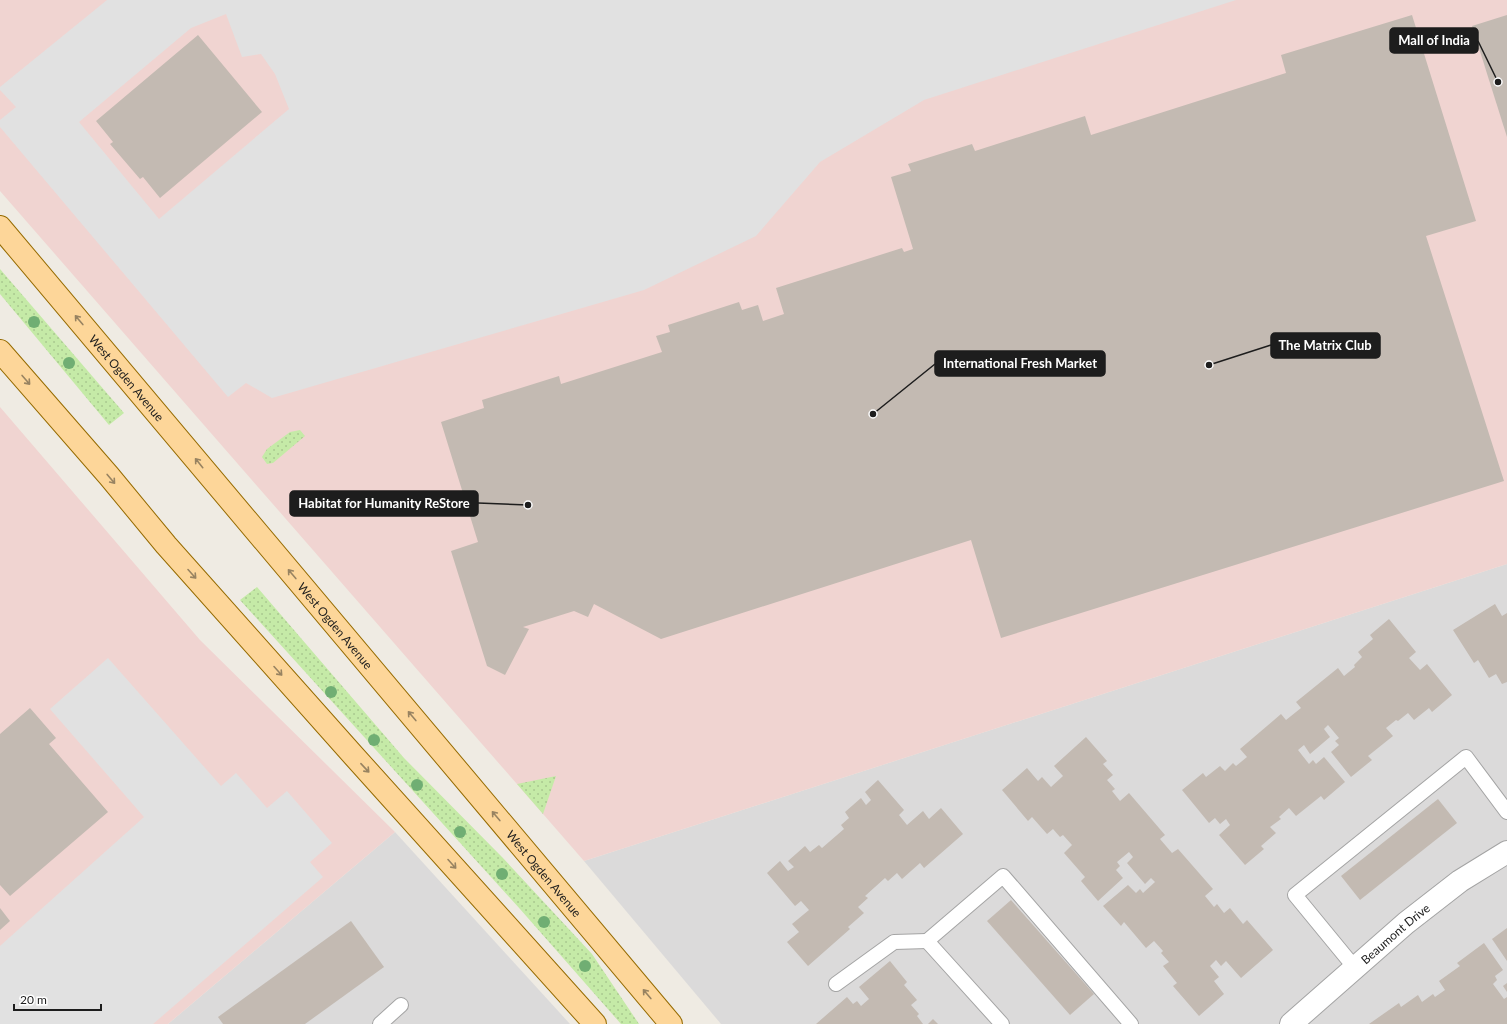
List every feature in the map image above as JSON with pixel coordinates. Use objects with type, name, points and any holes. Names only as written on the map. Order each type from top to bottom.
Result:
[{"type":"main road","name":"West Ogden Avenue","points":[[0,227],[671,1024]]},
{"type":"main road","points":[[0,351],[109,476],[166,545],[347,749],[595,1024]]},
{"type":"street","name":"Beaumont Drive","points":[[1291,1024],[1406,923],[1454,886],[1507,852]]},
{"type":"lane","points":[[1355,968],[1295,895],[1466,757],[1507,812]]},
{"type":"lane","points":[[836,984],[894,942],[927,941],[1003,876],[1131,1024]]},
{"type":"lane","points":[[927,941],[1002,1024]]},
{"type":"lane","points":[[380,1024],[401,1005]]},
{"type":"shaded area","points":[[0,0],[1507,0],[1507,564],[584,861],[0,191]]},
{"type":"shaded area","points":[[107,0],[1236,0],[924,100],[820,162],[756,236],[644,290],[272,398],[246,383],[228,397],[0,127],[0,120],[16,107],[0,90],[0,87]],"holes":[[[226,14],[242,57],[261,54],[275,74],[289,109],[159,219],[79,122],[191,28]]]},
{"type":"shaded area","points":[[0,407],[200,640],[395,832],[168,1024],[0,1024]]},
{"type":"shaded area","points":[[1507,564],[1507,1024],[721,1024],[584,861]]},
{"type":"shaded area","points":[[108,658],[221,786],[236,773],[267,808],[287,791],[332,843],[310,862],[323,877],[153,1024],[0,1024],[0,946],[144,817],[50,709]]},
{"type":"shaded area","points":[[395,832],[570,1024],[168,1024]]},
{"type":"green space","points":[[0,269],[124,413],[109,425],[0,294]]},
{"type":"green space","points":[[300,430],[305,436],[273,463],[267,464],[262,457],[267,449],[290,432]]},
{"type":"green space","points":[[257,587],[404,758],[502,857],[592,954],[639,1024],[621,1024],[520,909],[240,600]]},
{"type":"green space","points":[[556,776],[543,814],[517,784]]},
{"type":"building","points":[[1412,15],[1476,221],[1426,236],[1504,481],[1001,638],[971,540],[661,639],[594,604],[588,617],[574,611],[523,627],[529,629],[505,675],[487,666],[451,551],[478,542],[441,422],[484,408],[482,400],[559,376],[561,384],[662,352],[656,336],[670,332],[668,325],[739,302],[742,310],[758,305],[763,321],[784,314],[776,288],[902,248],[904,252],[913,249],[891,177],[911,171],[908,164],[972,144],[975,151],[1085,116],[1091,135],[1286,73],[1281,55]]},
{"type":"building","points":[[1507,15],[1507,137],[1472,26]]},
{"type":"building","points":[[198,35],[262,112],[160,198],[143,177],[140,179],[110,144],[113,142],[96,121]]},
{"type":"building","points":[[1495,604],[1502,616],[1507,613],[1507,682],[1502,684],[1496,674],[1489,678],[1478,660],[1474,663],[1453,630]]},
{"type":"building","points":[[1389,619],[1416,652],[1409,658],[1420,670],[1427,664],[1452,695],[1432,712],[1429,708],[1414,720],[1408,713],[1386,728],[1393,736],[1368,756],[1372,760],[1351,777],[1331,752],[1339,745],[1335,741],[1339,738],[1328,725],[1324,729],[1330,737],[1310,754],[1304,745],[1298,750],[1309,764],[1313,760],[1316,764],[1324,757],[1345,782],[1324,800],[1321,796],[1296,816],[1289,808],[1279,817],[1281,819],[1270,827],[1276,833],[1261,846],[1264,849],[1245,865],[1219,835],[1230,825],[1226,819],[1220,824],[1215,818],[1209,823],[1182,790],[1203,773],[1206,777],[1220,766],[1225,771],[1233,763],[1236,766],[1247,757],[1240,749],[1281,714],[1286,720],[1301,708],[1296,702],[1338,668],[1344,676],[1355,667],[1354,665],[1362,657],[1358,652],[1373,639],[1370,635]]},
{"type":"building","points":[[30,708],[56,738],[49,744],[108,812],[10,896],[0,885],[0,734]]},
{"type":"building","points":[[1086,737],[1107,761],[1103,764],[1113,775],[1107,780],[1115,789],[1112,791],[1120,801],[1129,793],[1165,835],[1160,839],[1172,853],[1178,849],[1213,889],[1205,896],[1214,907],[1217,904],[1224,913],[1230,908],[1243,924],[1247,920],[1273,950],[1241,978],[1226,961],[1221,966],[1216,960],[1210,966],[1219,977],[1214,981],[1224,994],[1199,1016],[1173,986],[1177,983],[1163,966],[1169,962],[1161,953],[1163,951],[1154,941],[1146,948],[1124,922],[1121,926],[1103,906],[1128,885],[1136,893],[1140,889],[1143,893],[1155,882],[1151,878],[1145,884],[1127,863],[1133,857],[1129,852],[1117,862],[1120,866],[1116,870],[1123,878],[1098,901],[1081,881],[1085,877],[1064,853],[1072,845],[1063,835],[1060,837],[1053,829],[1047,834],[1032,817],[1028,821],[1002,790],[1027,768],[1038,781],[1042,777],[1051,787],[1063,776],[1054,766]]},
{"type":"building","points":[[878,780],[904,810],[899,815],[907,825],[923,811],[929,819],[941,808],[963,834],[924,868],[920,863],[902,879],[897,873],[888,881],[885,878],[865,896],[868,898],[858,907],[864,913],[848,927],[850,929],[808,966],[787,942],[799,932],[792,924],[809,910],[801,901],[795,906],[767,873],[780,861],[788,871],[794,867],[788,861],[805,846],[810,852],[819,845],[822,848],[844,829],[841,825],[849,818],[845,812],[861,798],[866,805],[871,800],[865,792]]},
{"type":"building","points":[[1438,799],[1457,823],[1360,900],[1341,876]]},
{"type":"building","points":[[1011,900],[1094,994],[1070,1015],[987,921]]},
{"type":"building","points":[[0,908],[10,921],[0,930]]},
{"type":"building","points":[[351,921],[384,967],[305,1024],[223,1024],[218,1017]]},
{"type":"building","points":[[1507,928],[1507,961],[1492,939]]},
{"type":"building","points":[[1484,943],[1503,970],[1495,976],[1497,980],[1493,984],[1504,999],[1507,997],[1507,1024],[1369,1024],[1399,1003],[1401,1007],[1418,995],[1422,1002],[1433,994],[1435,997],[1445,990],[1439,981],[1460,966],[1457,963]]},
{"type":"building","points":[[890,961],[907,982],[904,985],[917,1000],[911,1005],[919,1014],[917,1016],[923,1024],[816,1024],[847,997],[853,1004],[857,1001],[861,1006],[869,999],[859,987]]},
{"type":"building","points":[[1507,983],[1507,992],[1503,986]]},
{"type":"building","points":[[933,1019],[938,1024],[928,1024]]},
{"type":"place","name":"Mall of India","points":[[1498,82]]},
{"type":"place","name":"The Matrix Club","points":[[1209,365]]},
{"type":"place","name":"International Fresh Market","points":[[873,414]]},
{"type":"place","name":"Habitat for Humanity ReStore","points":[[528,505]]}]
